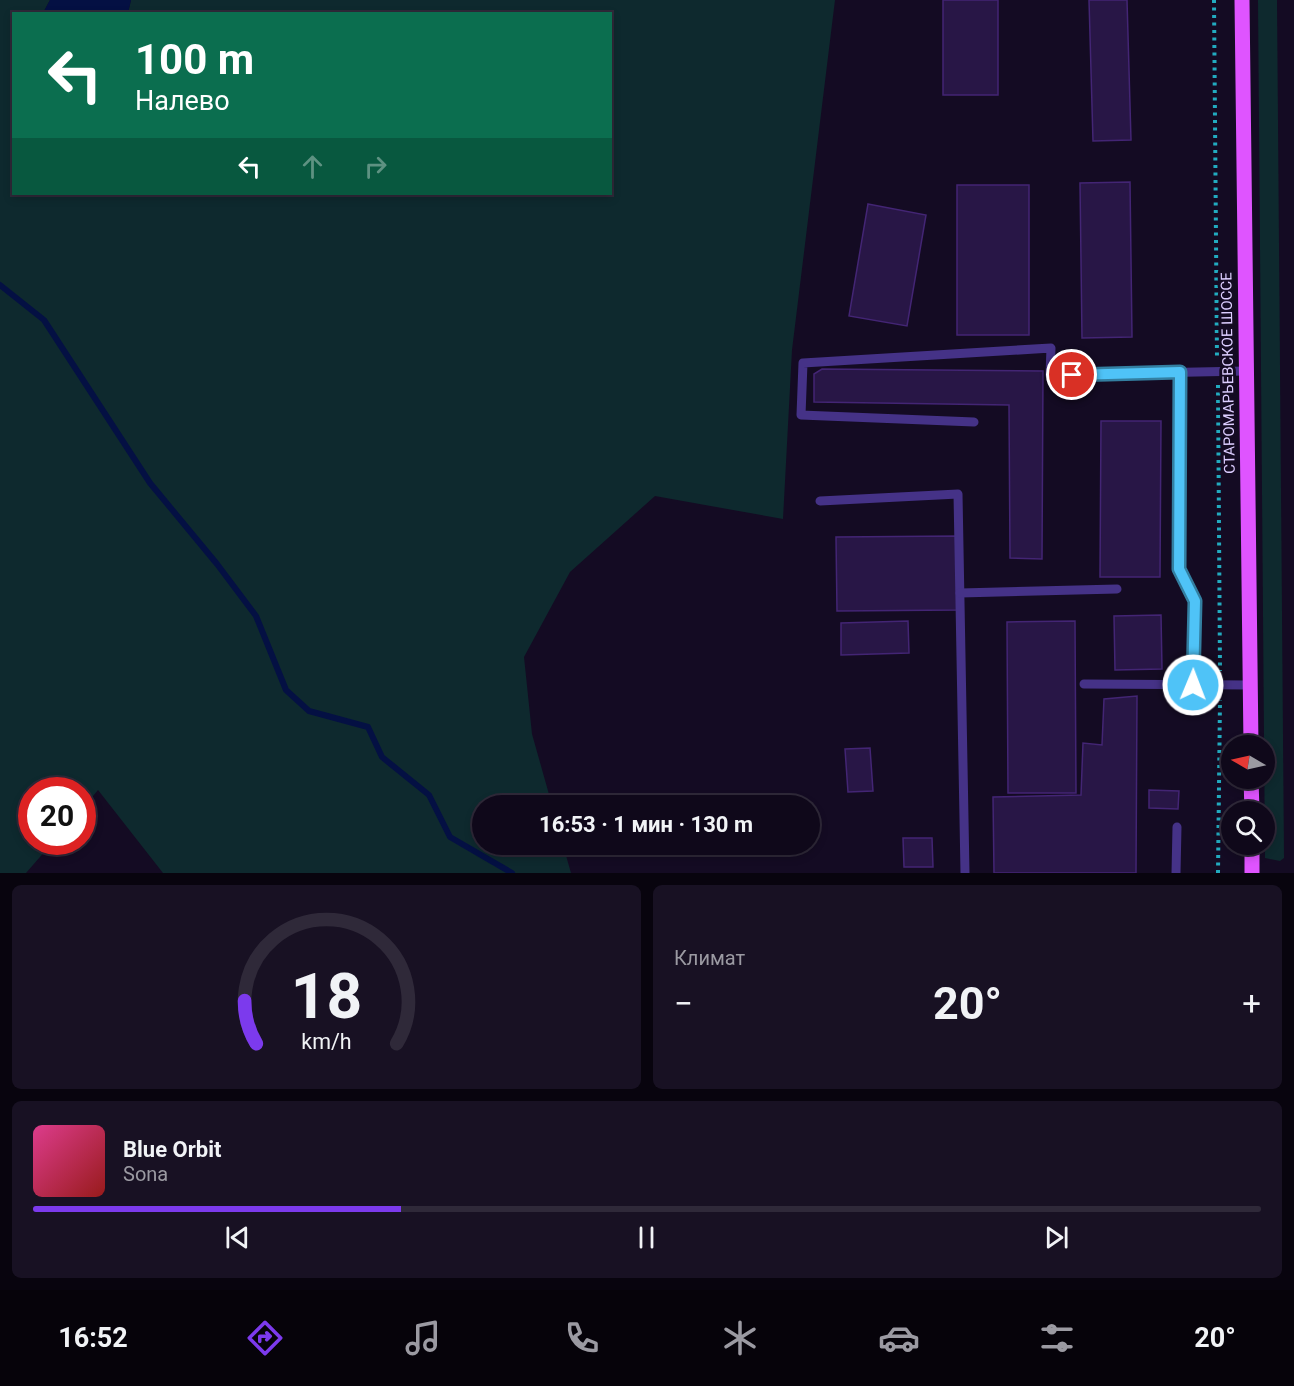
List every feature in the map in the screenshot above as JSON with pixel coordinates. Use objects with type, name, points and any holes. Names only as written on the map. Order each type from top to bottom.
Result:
[{"type":"main road","name":"СТАРОМАРЬЕВСКОЕ ШОССЕ","points":[[1242,0],[1251,735]]},
{"type":"main road","points":[[1252,855],[1252,873]]},
{"type":"lane","points":[[974,422],[801,415],[803,363],[1051,348],[1050,375],[1246,371]]},
{"type":"lane","points":[[1180,372],[1179,569],[1195,601],[1193,685]]},
{"type":"lane","points":[[820,501],[958,494],[965,873]]},
{"type":"lane","points":[[960,593],[1118,589]]},
{"type":"lane","points":[[1084,684],[1250,685]]},
{"type":"lane","points":[[1176,873],[1177,827]]},
{"type":"path","points":[[1214,0],[1220,685],[1218,873]]},
{"type":"green space","points":[[0,0],[50,0],[44,12],[12,12],[12,195],[612,195],[612,12],[128,12],[131,0],[835,0],[792,350],[783,519],[655,496],[570,572],[524,657],[532,734],[549,795],[472,795],[472,855],[566,855],[571,873],[163,873],[98,790],[96,792],[96,777],[18,777],[18,855],[42,855],[26,873],[0,873]]},
{"type":"green space","points":[[1258,0],[1277,0],[1284,858],[1280,861],[1265,858],[1265,855],[1275,855],[1275,801],[1265,801],[1264,789],[1275,789],[1275,735],[1264,735]]},
{"type":"shaded area","points":[[50,0],[131,0],[128,12],[44,12]]},
{"type":"building","points":[[943,0],[998,0],[998,95],[943,95]]},
{"type":"building","points":[[1089,0],[1127,0],[1131,140],[1093,141]]},
{"type":"building","points":[[1130,182],[1132,337],[1082,338],[1080,183]]},
{"type":"building","points":[[957,185],[1029,185],[1029,335],[957,335]]},
{"type":"building","points":[[868,204],[926,215],[907,326],[849,316]]},
{"type":"building","points":[[822,369],[1043,371],[1042,559],[1010,558],[1009,405],[814,402],[814,374]]},
{"type":"building","points":[[1101,421],[1161,421],[1160,577],[1100,577]]},
{"type":"building","points":[[957,536],[958,610],[837,611],[836,537]]},
{"type":"building","points":[[1161,615],[1162,669],[1115,670],[1114,616]]},
{"type":"building","points":[[908,621],[909,653],[841,655],[841,623]]},
{"type":"building","points":[[1075,621],[1076,793],[1008,793],[1007,622]]},
{"type":"building","points":[[1137,696],[1136,873],[994,873],[993,797],[1081,795],[1083,743],[1102,745],[1104,699]]},
{"type":"building","points":[[870,748],[873,791],[848,792],[845,749]]},
{"type":"building","points":[[1149,790],[1179,791],[1178,809],[1149,808]]},
{"type":"building","points":[[903,838],[932,838],[933,867],[904,867]]},
{"type":"waterway","points":[[0,285],[44,320],[150,483],[217,564],[256,616],[286,690],[309,711],[368,727],[382,757],[429,795],[450,837],[512,873]]},
{"type":"route","points":[[1072,375],[1180,372],[1179,569],[1195,601],[1193,685]]}]
